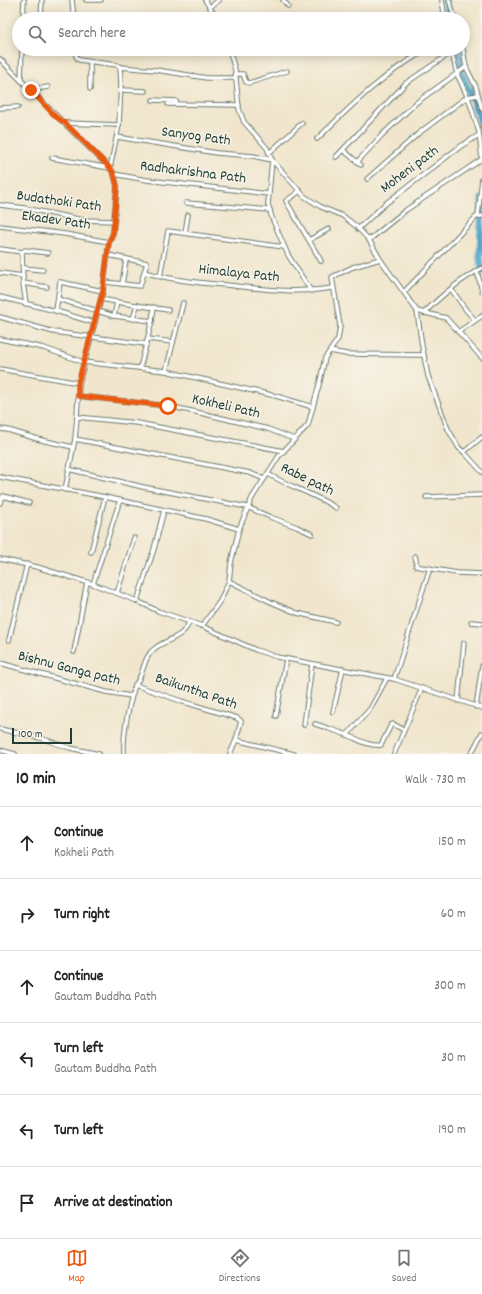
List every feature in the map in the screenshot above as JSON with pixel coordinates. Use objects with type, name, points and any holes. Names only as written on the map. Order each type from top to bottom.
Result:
[{"type":"street","points":[[23,12],[24,0]]},
{"type":"street","points":[[41,12],[42,0]]},
{"type":"street","points":[[72,0],[73,12]]},
{"type":"street","points":[[86,0],[101,0]]},
{"type":"street","points":[[205,0],[213,12]]},
{"type":"street","points":[[210,7],[219,0]]},
{"type":"street","points":[[283,0],[288,6]]},
{"type":"street","points":[[442,0],[444,12]]},
{"type":"street","points":[[449,0],[453,12]]},
{"type":"street","points":[[21,80],[22,56]]},
{"type":"street","points":[[76,56],[79,60],[90,62],[207,78],[243,74],[246,82],[249,83],[287,71]]},
{"type":"street","points":[[231,56],[239,104],[244,122],[267,148],[272,160],[304,196],[321,207],[343,216],[358,228],[369,240],[380,259],[417,311],[428,376],[448,429],[460,448],[482,472]]},
{"type":"street","points":[[317,139],[364,93],[414,56]]},
{"type":"street","points":[[336,157],[406,83],[444,56]]},
{"type":"street","points":[[369,240],[406,210],[482,159],[479,134],[475,119],[457,74],[452,56]]},
{"type":"street","points":[[464,56],[466,67],[476,87],[482,109]]},
{"type":"street","points":[[0,59],[56,117],[65,123],[110,168],[114,174],[117,186],[113,233],[109,242],[105,282],[78,383],[75,439],[65,490]]},
{"type":"street","points":[[90,62],[90,89]]},
{"type":"street","points":[[110,168],[119,125],[121,90],[120,67]]},
{"type":"street","points":[[343,150],[359,163],[382,135],[417,102],[466,67]]},
{"type":"street","points":[[31,90],[48,87]]},
{"type":"street","points":[[121,90],[145,91]]},
{"type":"street","points":[[367,179],[419,133],[467,96],[478,95]]},
{"type":"street","points":[[153,100],[176,101],[177,104]]},
{"type":"street","points":[[168,104],[239,104]]},
{"type":"street","points":[[0,108],[18,107]]},
{"type":"street","points":[[65,123],[119,125]]},
{"type":"street","points":[[269,153],[302,123]]},
{"type":"street","name":"Moheni path","points":[[358,228],[385,204],[479,134]]},
{"type":"street","name":"Sanyog Path","points":[[117,137],[272,160]]},
{"type":"street","points":[[52,158],[110,168]]},
{"type":"street","points":[[272,160],[268,204],[284,246],[301,277],[311,291]]},
{"type":"street","name":"Radhakrishna Path","points":[[114,174],[147,180],[269,194]]},
{"type":"street","points":[[404,292],[480,216],[482,179]]},
{"type":"street","points":[[300,191],[286,201],[320,261]]},
{"type":"street","points":[[186,203],[270,210]]},
{"type":"street","name":"Budathoki Path","points":[[0,205],[24,208],[83,220],[114,221]]},
{"type":"street","points":[[184,233],[188,215]]},
{"type":"street","name":"Ekadev Path","points":[[0,226],[65,234],[109,242]]},
{"type":"street","points":[[309,240],[329,229]]},
{"type":"street","points":[[160,277],[168,231],[284,246]]},
{"type":"street","points":[[0,250],[22,252],[25,250],[48,253]]},
{"type":"street","points":[[22,252],[23,283],[26,304]]},
{"type":"street","points":[[105,282],[140,286],[147,263],[126,260],[108,255]]},
{"type":"street","points":[[202,626],[220,601],[229,581],[231,563],[239,529],[247,507],[264,479],[284,451],[308,425],[325,358],[338,339],[340,326],[332,277],[353,267],[380,259]]},
{"type":"street","points":[[122,284],[126,260]]},
{"type":"street","points":[[23,268],[43,270]]},
{"type":"street","points":[[424,313],[437,299],[482,268]]},
{"type":"street","points":[[477,271],[482,291]]},
{"type":"street","name":"Himalaya Path","points":[[144,272],[160,277],[281,291],[311,291],[333,288]]},
{"type":"street","points":[[0,273],[23,276]]},
{"type":"street","points":[[56,311],[60,282],[103,290]]},
{"type":"street","points":[[23,283],[47,287]]},
{"type":"street","points":[[451,289],[466,310],[476,320]]},
{"type":"street","points":[[0,297],[56,311],[95,323]]},
{"type":"street","points":[[58,299],[114,316],[152,321]]},
{"type":"street","points":[[101,299],[168,310]]},
{"type":"street","points":[[114,316],[117,302]]},
{"type":"street","points":[[166,371],[182,303]]},
{"type":"street","points":[[133,319],[137,305]]},
{"type":"street","points":[[140,368],[148,339],[154,307]]},
{"type":"street","points":[[417,311],[446,318],[482,358]]},
{"type":"street","points":[[458,332],[482,316]]},
{"type":"street","points":[[0,317],[54,332],[146,344]]},
{"type":"street","points":[[0,339],[44,348],[83,362],[166,371],[276,396],[313,408]]},
{"type":"street","points":[[148,339],[173,342]]},
{"type":"street","points":[[330,351],[346,354],[424,355]]},
{"type":"street","points":[[0,369],[78,383]]},
{"type":"street","name":"Kokheli Path","points":[[78,396],[168,406],[268,430],[294,439]]},
{"type":"street","points":[[77,417],[138,423],[284,451]]},
{"type":"street","points":[[0,429],[73,447]]},
{"type":"street","points":[[464,452],[482,438]]},
{"type":"street","points":[[75,439],[243,472],[264,479]]},
{"type":"street","points":[[68,469],[143,487],[247,507],[312,534]]},
{"type":"street","name":"Rabe path","points":[[268,474],[336,508]]},
{"type":"street","points":[[0,477],[120,500],[206,519],[239,529]]},
{"type":"street","points":[[426,497],[482,495]]},
{"type":"street","points":[[0,503],[3,496],[29,503]]},
{"type":"street","points":[[91,552],[105,497]]},
{"type":"street","points":[[93,584],[120,500]]},
{"type":"street","points":[[137,601],[154,549],[164,510]]},
{"type":"street","points":[[117,593],[134,538]]},
{"type":"street","points":[[415,556],[416,566],[457,573],[482,574]]},
{"type":"street","points":[[0,559],[27,564],[93,584],[202,626],[256,650],[286,659],[394,679],[482,708]]},
{"type":"street","points":[[9,640],[27,564]]},
{"type":"street","points":[[394,679],[430,568]]},
{"type":"street","points":[[229,581],[297,613],[336,622]]},
{"type":"street","points":[[74,652],[87,582]]},
{"type":"street","points":[[124,754],[125,720],[131,696],[135,685],[139,681],[147,659],[153,649],[182,633],[187,628],[189,622]]},
{"type":"street","points":[[471,622],[482,623]]},
{"type":"street","points":[[458,701],[464,643]]},
{"type":"street","points":[[276,716],[286,659]]},
{"type":"street","name":"Bishnu Ganga path","points":[[0,663],[106,692],[131,696]]},
{"type":"street","points":[[304,725],[312,664]]},
{"type":"street","points":[[476,707],[482,666]]},
{"type":"street","points":[[333,712],[343,669]]},
{"type":"street","points":[[347,735],[370,709],[387,678]]},
{"type":"street","name":"Baikuntha Path","points":[[135,685],[180,701],[237,718],[241,721],[236,740]]},
{"type":"street","points":[[395,754],[422,688]]},
{"type":"street","points":[[315,724],[369,744],[379,746],[381,745],[391,725],[393,724],[404,730]]},
{"type":"street","points":[[0,729],[40,738],[70,748],[99,754]]},
{"type":"street","points":[[471,754],[482,733]]},
{"type":"street","points":[[230,754],[236,740],[278,752],[294,754]]},
{"type":"street","points":[[0,750],[15,754]]},
{"type":"waterway","points":[[445,0],[448,12]]},
{"type":"waterway","points":[[459,56],[461,67]]},
{"type":"waterway","points":[[462,74],[479,116],[482,130]]},
{"type":"waterway","points":[[482,199],[480,258],[482,271]]},
{"type":"route","points":[[31,90],[56,117],[65,123],[110,168],[114,174],[117,186],[113,233],[109,242],[103,290],[78,383],[78,396],[168,406]]}]
